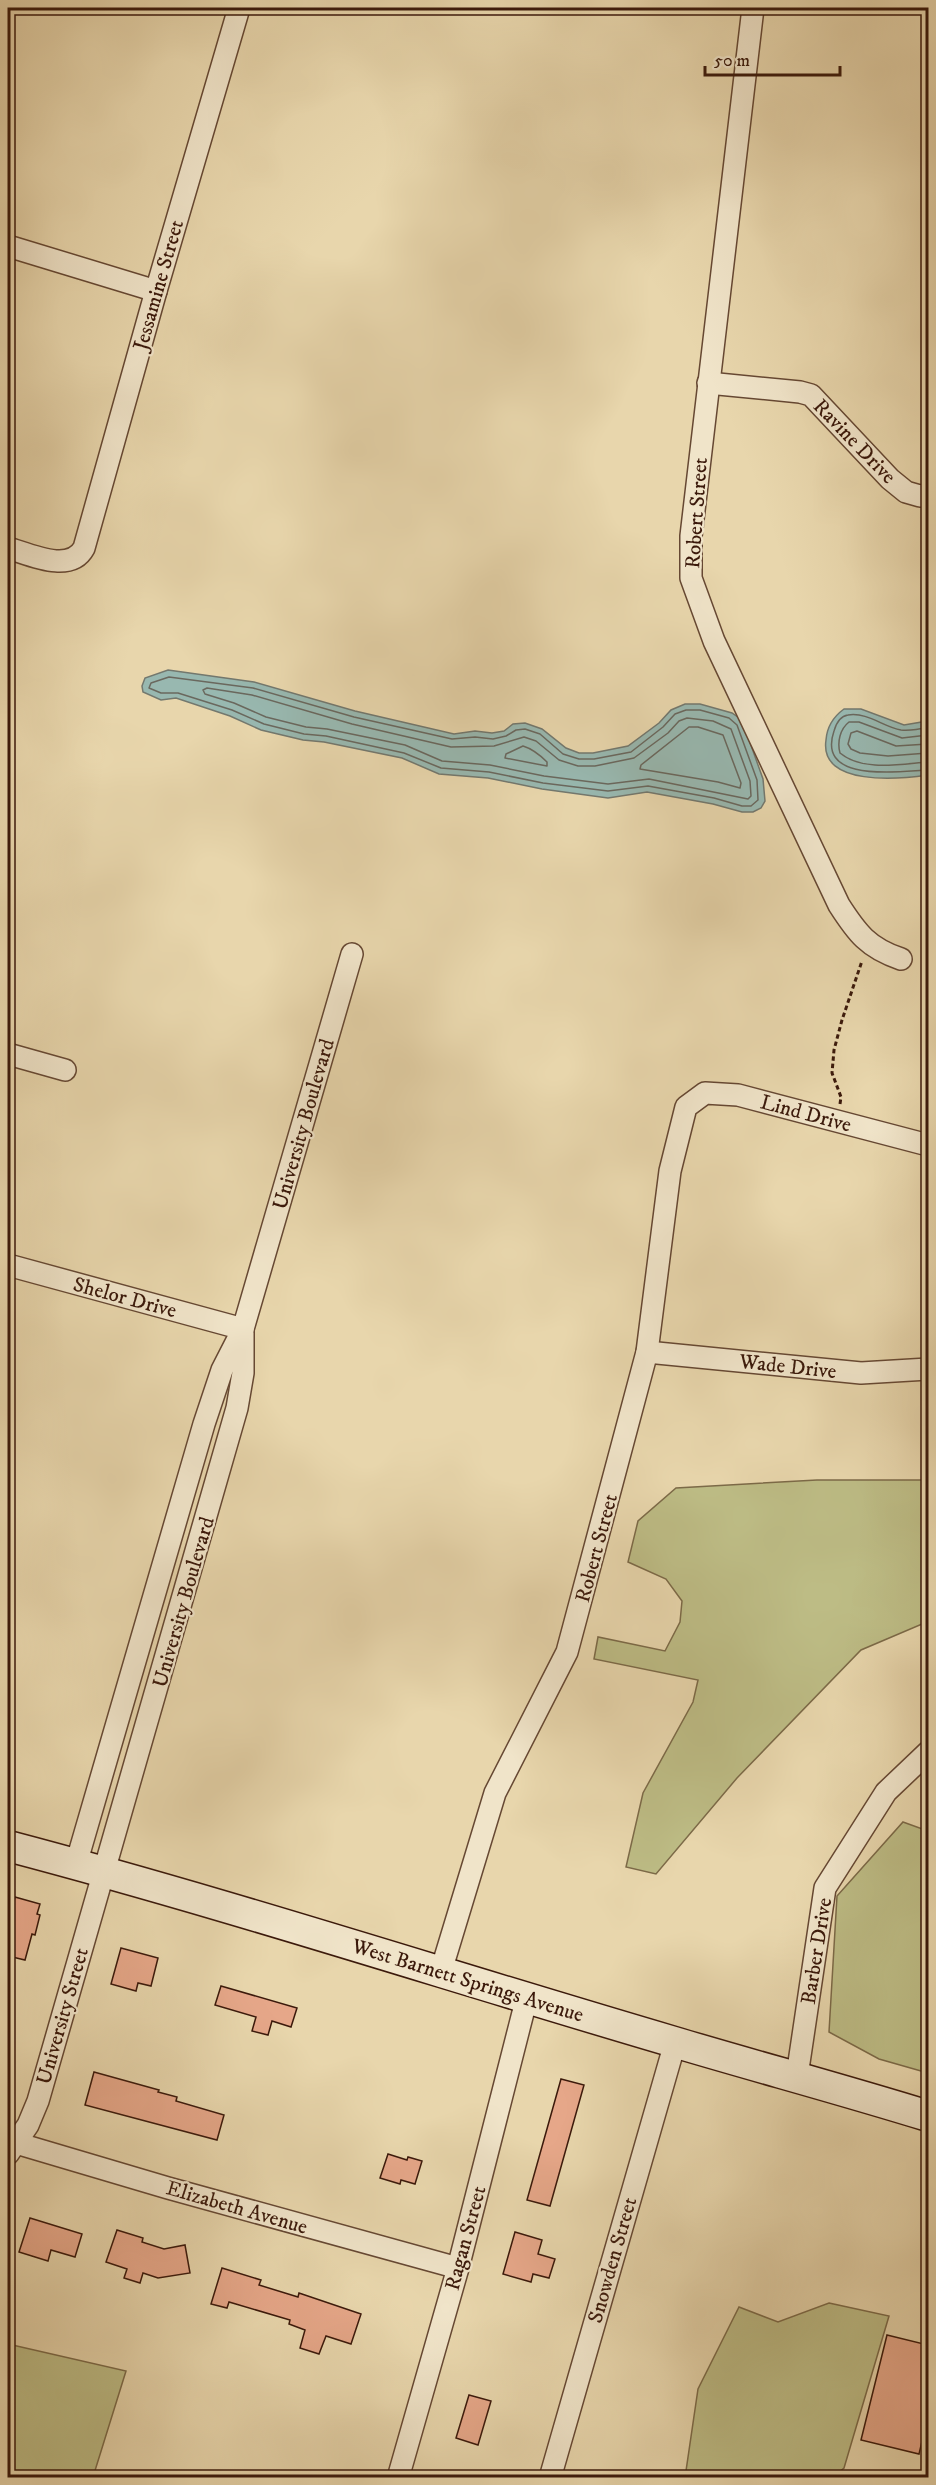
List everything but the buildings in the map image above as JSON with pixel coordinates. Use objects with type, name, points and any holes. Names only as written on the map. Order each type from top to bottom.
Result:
[{"type":"street","name":"Jessamine Street","points":[[8,548],[56,561],[74,560],[80,556],[89,534],[236,8]]},
{"type":"street","name":"Robert Street","points":[[753,8],[691,536],[691,578],[714,641],[839,905],[855,929],[879,952],[900,958]]},
{"type":"street","points":[[8,246],[156,291]]},
{"type":"street","name":"Ravine Drive","points":[[708,383],[811,395],[890,479],[906,492],[920,496],[928,495]]},
{"type":"street","name":"University Boulevard","points":[[90,1868],[204,1424],[222,1370],[243,1329],[352,954]]},
{"type":"street","points":[[8,1054],[65,1070]]},
{"type":"street","name":"Lind Drive","points":[[686,1107],[705,1093],[738,1095],[928,1145]]},
{"type":"street","name":"Robert Street","points":[[441,1971],[495,1793],[567,1652],[648,1352],[670,1171],[686,1107]]},
{"type":"street","name":"Shelor Drive","points":[[8,1265],[243,1329]]},
{"type":"street","name":"University Boulevard","points":[[90,1868],[237,1408],[243,1373],[243,1329]]},
{"type":"street","name":"Wade Drive","points":[[648,1352],[861,1373],[928,1369]]},
{"type":"street","name":"Barber Drive","points":[[797,2076],[825,1888],[886,1792],[928,1752]]},
{"type":"street","name":"West Barnett Springs Avenue","points":[[8,1846],[441,1971],[675,2043],[797,2076],[928,2116]]},
{"type":"street","name":"University Street","points":[[12,2149],[32,2117],[38,2101],[90,1868]]},
{"type":"street","name":"Ragan Street","points":[[398,2478],[458,2268],[527,1997]]},
{"type":"street","name":"Snowden Street","points":[[550,2478],[675,2043]]},
{"type":"street","name":"Elizabeth Avenue","points":[[12,2149],[168,2188],[458,2268]]},
{"type":"path","points":[[834,1121],[841,1097],[832,1073],[834,1050],[861,968],[867,941]]},
{"type":"shaded area","points":[[817,1480],[928,1480],[928,1624],[922,1624],[861,1650],[737,1778],[656,1874],[626,1867],[643,1793],[693,1702],[698,1680],[594,1659],[598,1637],[665,1651],[680,1622],[682,1601],[666,1579],[628,1562],[638,1521],[676,1488]]},
{"type":"shaded area","points":[[903,1822],[928,1831],[928,2073],[879,2059],[829,2032],[837,1896]]},
{"type":"shaded area","points":[[829,2303],[889,2316],[844,2468],[833,2477],[689,2477],[686,2471],[698,2389],[739,2307],[778,2322]]},
{"type":"shaded area","points":[[8,2344],[126,2371],[93,2477],[8,2477]]},
{"type":"water","points":[[168,670],[254,682],[355,711],[454,734],[475,731],[492,733],[504,731],[513,724],[525,723],[542,729],[566,748],[579,753],[593,753],[628,746],[659,723],[671,710],[685,704],[700,704],[732,713],[742,720],[763,779],[765,801],[761,808],[753,812],[742,812],[713,804],[647,792],[608,798],[542,789],[488,778],[439,774],[402,758],[261,730],[230,716],[176,698],[161,700],[143,692],[142,686],[145,678]]},
{"type":"water","points":[[844,709],[861,709],[904,725],[928,721],[928,775],[899,778],[864,777],[848,773],[835,766],[827,755],[826,740],[831,722]]}]
